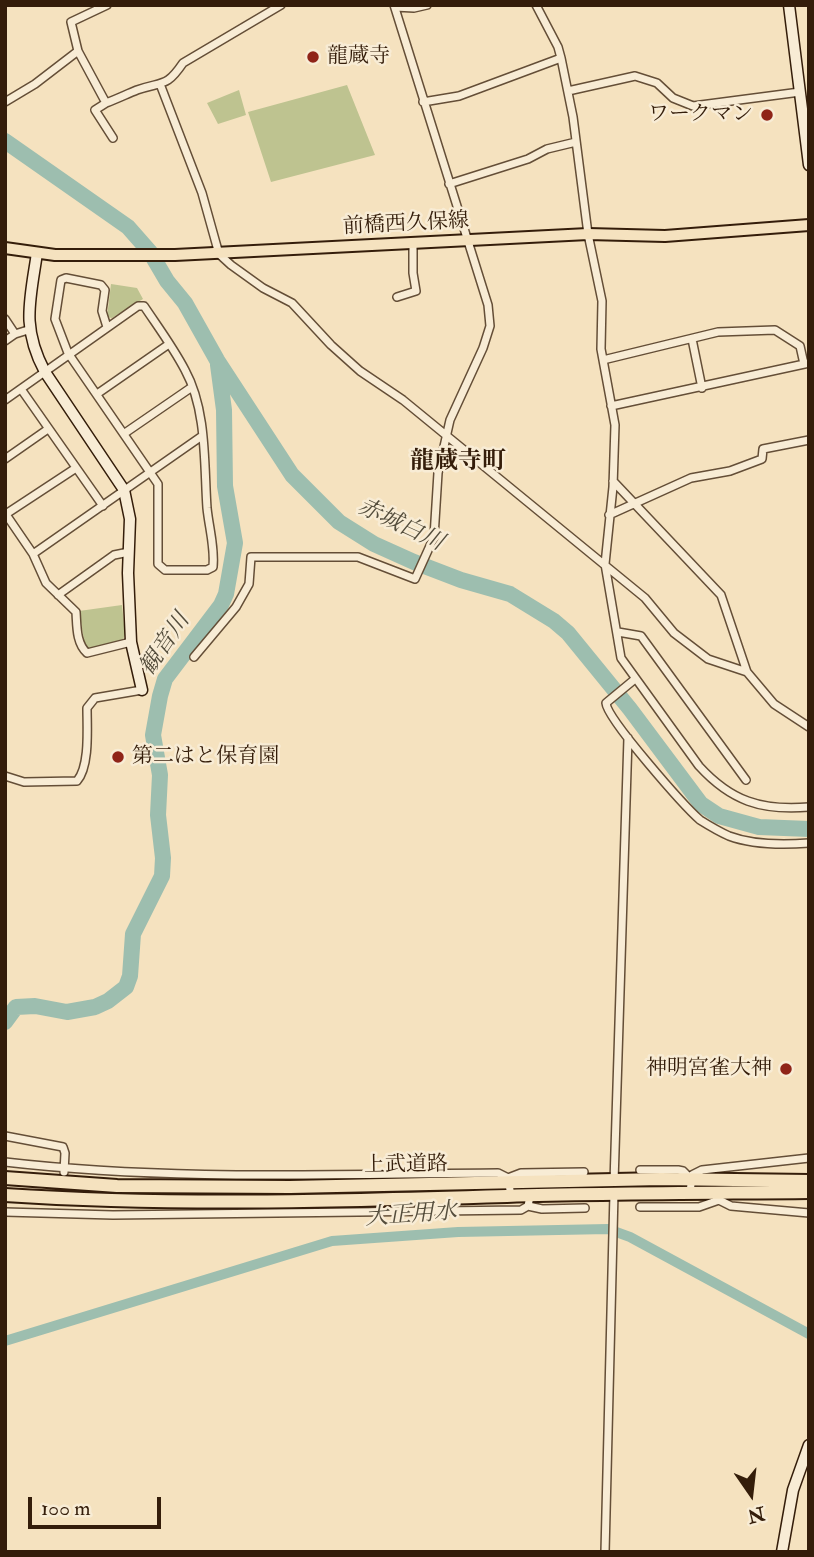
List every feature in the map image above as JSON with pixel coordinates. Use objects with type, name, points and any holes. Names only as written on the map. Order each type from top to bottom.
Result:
[{"type":"highway","name":"上武道路","points":[[5,1178],[117,1186],[509,1186],[529,1201],[690,1186],[809,1181]]},
{"type":"highway","name":"上武道路","points":[[5,1195],[277,1202],[614,1180],[690,1186],[716,1196],[809,1192]]},
{"type":"main road","name":"前橋西久保線","points":[[5,248],[55,256],[219,254],[588,234],[665,236],[809,225]]},
{"type":"street","points":[[106,103],[78,51],[71,22],[107,5]]},
{"type":"street","points":[[113,138],[95,110],[106,103],[173,77],[183,63],[281,5]]},
{"type":"street","points":[[194,657],[236,607],[248,584],[251,557],[358,557],[415,579],[434,537],[438,472],[450,420],[483,348],[490,326],[488,305],[395,6],[414,8],[427,5]]},
{"type":"street","points":[[536,5],[561,58],[588,234],[602,301],[603,360],[615,425],[605,564],[621,658],[634,681],[699,766],[728,793],[758,805],[809,807]]},
{"type":"street","points":[[789,5],[809,165]]},
{"type":"street","points":[[5,102],[35,84],[78,51]]},
{"type":"street","points":[[423,102],[458,96],[561,58]]},
{"type":"street","points":[[568,91],[635,76],[657,83],[673,98],[693,106],[800,92]]},
{"type":"street","points":[[160,84],[202,193],[219,254],[252,280],[292,303],[360,371],[403,400],[645,598],[674,633],[708,659],[737,671],[747,672]]},
{"type":"street","points":[[449,184],[528,159],[547,149],[576,142]]},
{"type":"street","points":[[397,297],[416,291],[413,244]]},
{"type":"street","points":[[5,776],[24,782],[77,781],[83,775],[88,739],[87,708],[95,698],[142,691],[131,642],[130,519],[124,490],[35,354],[28,314],[37,253]]},
{"type":"street","points":[[5,400],[68,353],[107,327],[138,306],[144,306],[186,371],[196,398],[202,436],[208,519],[215,552],[213,567],[207,570],[165,570],[158,564],[159,484],[68,353],[55,319],[61,280],[66,278],[101,285],[105,290],[102,311],[107,327]]},
{"type":"street","points":[[5,319],[15,334]]},
{"type":"street","points":[[5,341],[15,334],[29,330]]},
{"type":"street","points":[[603,360],[718,332],[775,330],[800,346],[806,364],[611,406]]},
{"type":"street","points":[[692,339],[702,388]]},
{"type":"street","points":[[97,394],[169,344]]},
{"type":"street","points":[[125,433],[192,387]]},
{"type":"street","points":[[20,389],[103,506]]},
{"type":"street","points":[[5,459],[48,429]]},
{"type":"street","points":[[33,554],[202,436]]},
{"type":"street","points":[[609,515],[691,478],[751,464],[762,459],[763,449],[809,440]]},
{"type":"street","points":[[76,468],[6,514],[33,554],[46,583],[76,612],[77,633],[83,649],[88,653],[131,642]]},
{"type":"street","points":[[613,481],[721,595],[747,672],[774,704],[809,727]]},
{"type":"street","points":[[58,595],[114,555],[129,552]]},
{"type":"street","points":[[618,632],[641,636],[747,780]]},
{"type":"street","points":[[634,681],[606,703],[607,709],[628,738],[701,820],[728,836],[751,841],[773,844],[809,843]]},
{"type":"street","points":[[605,1552],[628,738]]},
{"type":"street","points":[[5,1136],[63,1147],[65,1180]]},
{"type":"street","points":[[690,1186],[692,1175],[702,1170],[809,1158]]},
{"type":"street","points":[[5,1162],[64,1169],[258,1176],[498,1173],[509,1186],[522,1173],[584,1172]]},
{"type":"street","points":[[640,1170],[683,1171],[690,1186]]},
{"type":"street","points":[[640,1207],[706,1206],[716,1196],[731,1206],[809,1213]]},
{"type":"street","points":[[5,1212],[342,1214],[521,1210],[529,1201],[542,1209],[584,1208]]},
{"type":"street","points":[[66,1204],[66,1214]]},
{"type":"street","points":[[782,1552],[793,1490],[809,1445]]},
{"type":"green space","points":[[347,85],[375,155],[271,182],[248,112]]},
{"type":"green space","points":[[239,90],[246,115],[218,124],[207,103]]},
{"type":"green space","points":[[111,284],[137,288],[143,299],[112,318],[107,317]]},
{"type":"green space","points":[[122,605],[125,634],[123,640],[90,649],[85,646],[79,611]]},
{"type":"waterway","name":"赤城白川","points":[[5,141],[128,227],[150,252],[167,281],[185,303],[217,360],[292,475],[339,522],[374,544],[414,562],[461,580],[510,594],[554,621],[568,633],[630,709],[701,804],[719,816],[759,827],[809,829]]},
{"type":"waterway","name":"観音川","points":[[5,1022],[16,1007],[35,1006],[67,1012],[95,1007],[126,987],[130,976],[133,934],[162,876],[163,858],[158,815],[160,775],[153,735],[160,696],[165,679],[221,605],[226,594],[235,543],[225,486],[224,410],[218,365]]},
{"type":"waterway","name":"大正用水","points":[[5,1341],[332,1241],[458,1232],[608,1229],[630,1237],[809,1334]]},
{"type":"place","name":"龍蔵寺","points":[[313,57]]},
{"type":"place","name":"ワークマン","points":[[767,115]]},
{"type":"place","name":"第二はと保育園","points":[[118,757]]},
{"type":"place","name":"神明宮雀大神","points":[[786,1069]]},
{"type":"district","name":"龍蔵寺町","points":[[458,463]]}]
